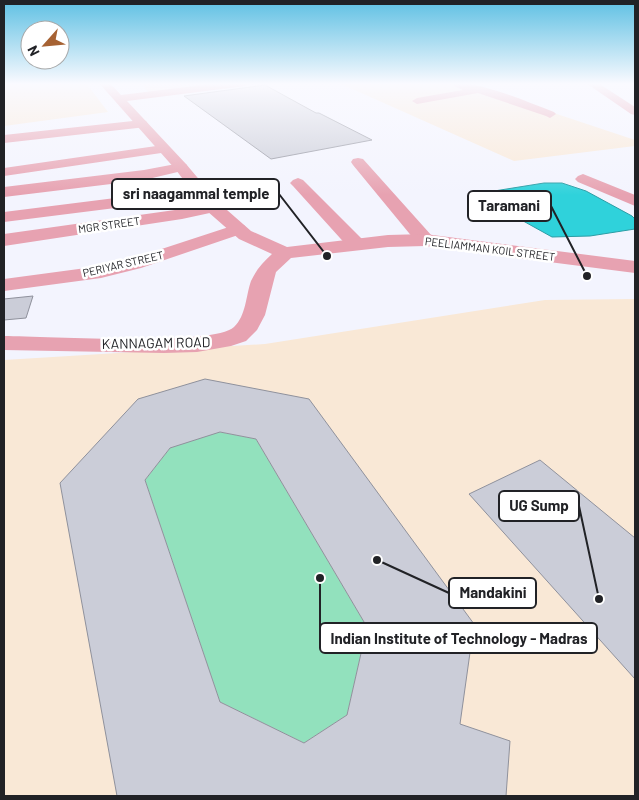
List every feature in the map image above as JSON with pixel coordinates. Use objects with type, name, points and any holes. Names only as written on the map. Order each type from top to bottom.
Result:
[{"type":"street","points":[[139,120],[201,190],[213,207],[245,235],[285,254]]},
{"type":"street","points":[[146,120],[238,214],[285,254]]},
{"type":"street","points":[[4,139],[142,124]]},
{"type":"street","points":[[4,172],[163,149]]},
{"type":"street","points":[[358,162],[425,240]]},
{"type":"street","points":[[4,192],[144,175],[181,168]]},
{"type":"street","points":[[584,179],[635,200]]},
{"type":"street","points":[[298,183],[356,244]]},
{"type":"street","points":[[4,217],[163,197],[201,190]]},
{"type":"street","name":"MGR STREET","points":[[4,240],[182,214],[213,207]]},
{"type":"street","name":"PERIYAR STREET","points":[[4,285],[101,272],[134,264],[238,229]]},
{"type":"street","name":"PEELIAMMAN KOIL STREET","points":[[285,254],[356,244],[425,240],[635,267]]},
{"type":"street","name":"KANNAGAM ROAD","points":[[4,343],[174,345],[209,344],[237,337],[252,322],[260,284],[267,270],[285,254]]},
{"type":"shaded area","points":[[4,120],[46,120],[4,126]]},
{"type":"shaded area","points":[[423,120],[576,120],[635,140],[635,146],[514,161]]},
{"type":"shaded area","points":[[635,299],[635,796],[4,796],[4,360],[265,344],[545,300]]},
{"type":"green space","points":[[199,428],[256,439],[367,627],[347,715],[304,743],[220,702],[145,480],[181,434]]},
{"type":"water","points":[[544,183],[562,183],[586,191],[632,216],[635,219],[635,229],[590,236],[552,237],[498,207],[488,192]]},
{"type":"building","points":[[218,120],[333,120],[372,140],[271,159]]},
{"type":"building","points":[[33,296],[26,318],[4,320],[4,299]]},
{"type":"building","points":[[205,379],[309,399],[474,624],[460,724],[510,741],[506,796],[117,796],[60,483],[138,399]],"holes":[[[220,432],[256,439],[367,627],[347,715],[304,743],[220,702],[145,480],[170,448]]]},
{"type":"building","points":[[540,460],[635,538],[635,679],[469,494]]},
{"type":"place","name":"sri naagammal temple","points":[[327,256]]},
{"type":"place","name":"Taramani","points":[[587,276]]},
{"type":"place","name":"Mandakini","points":[[377,560]]},
{"type":"place","name":"Indian Institute of Technology - Madras","points":[[320,578]]},
{"type":"place","name":"UG Sump","points":[[599,599]]}]
